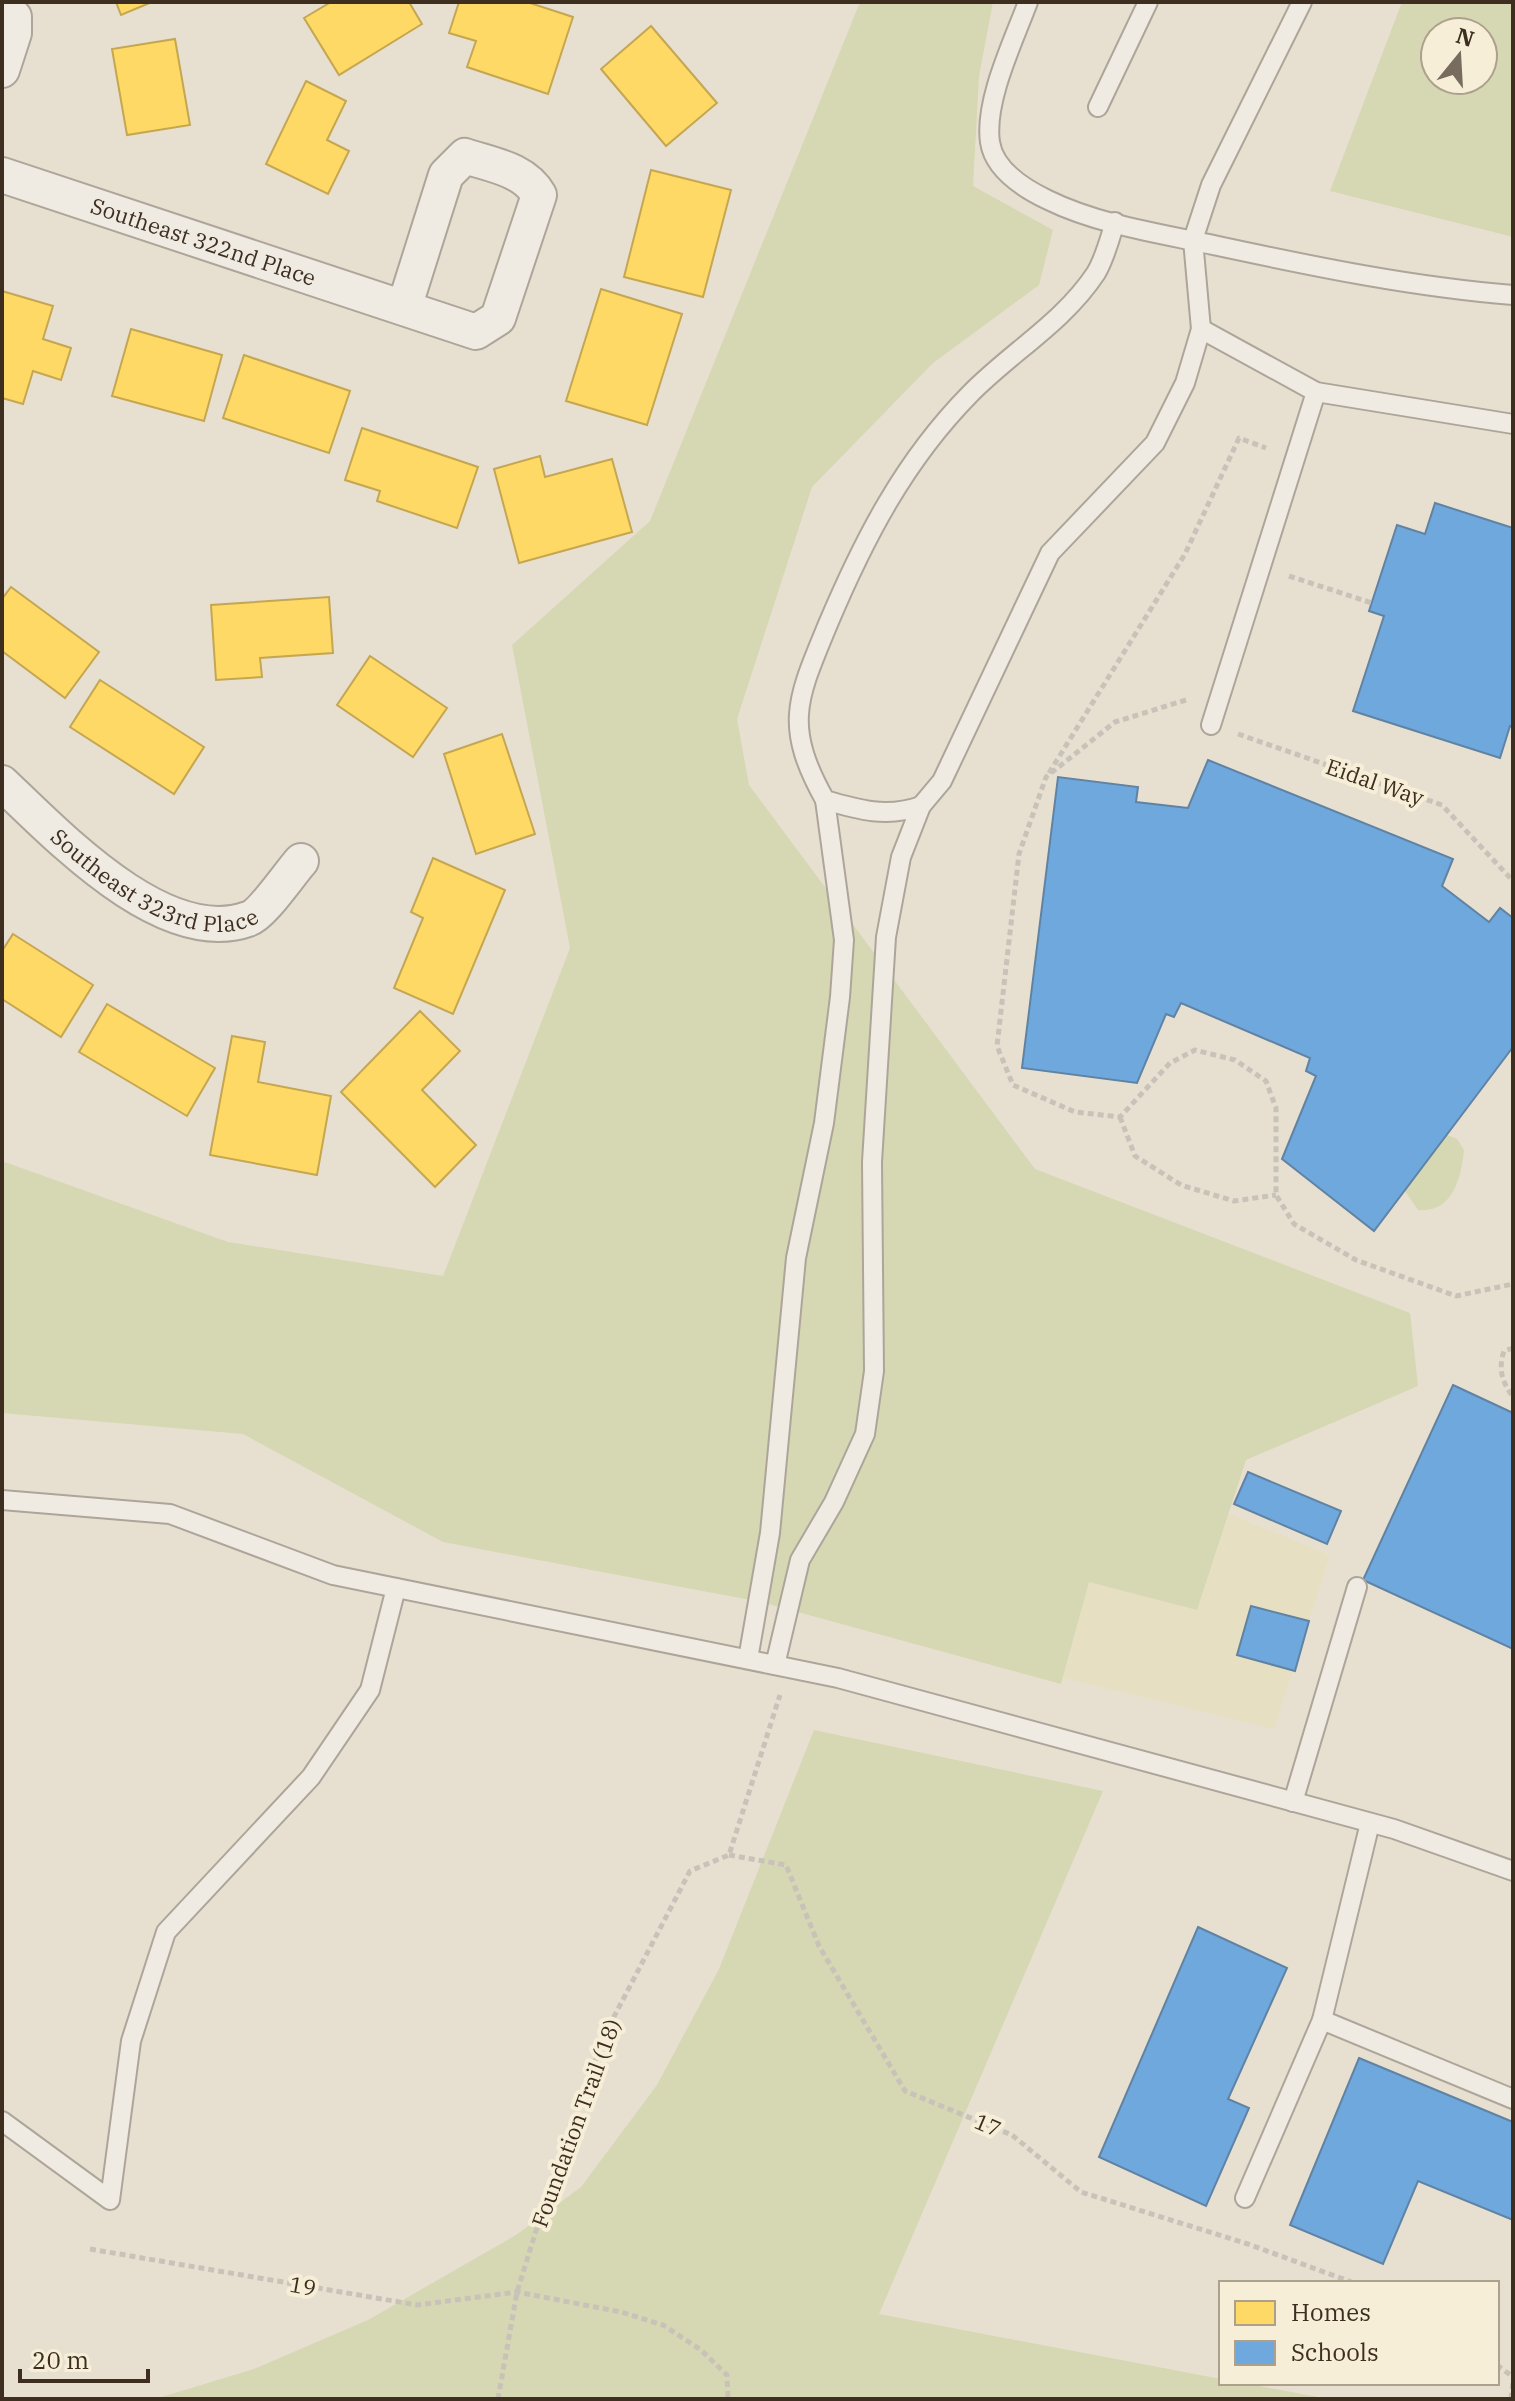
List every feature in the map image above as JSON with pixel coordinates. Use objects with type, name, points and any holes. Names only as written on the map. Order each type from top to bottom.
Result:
[{"type":"street","points":[[2,4],[14,17],[14,33],[2,70]]},
{"type":"street","name":"Southeast 322nd Place","points":[[2,175],[476,332],[498,318],[539,195],[532,184],[519,174],[465,156],[456,163],[446,175],[404,308]]},
{"type":"street","name":"Southeast 323rd Place","points":[[2,783],[76,854],[162,911],[212,926],[251,919],[301,861]]},
{"type":"lane","points":[[1028,2],[995,87],[989,143],[1005,173],[1031,192],[1051,202],[1115,222],[1338,271],[1448,289],[1513,295]]},
{"type":"lane","points":[[1098,107],[1148,2]]},
{"type":"lane","points":[[782,1666],[800,1560],[834,1502],[865,1434],[874,1371],[872,1162],[886,937],[901,857],[921,806],[942,781],[1050,553],[1155,443],[1185,383],[1201,329],[1193,240],[1211,185],[1302,2]]},
{"type":"lane","points":[[748,1659],[770,1533],[796,1258],[824,1123],[844,940],[825,800],[797,739],[799,693],[856,556],[902,476],[970,394],[1076,299],[1098,270],[1115,222]]},
{"type":"lane","points":[[1201,329],[1316,392],[1513,424]]},
{"type":"lane","points":[[1211,725],[1316,392]]},
{"type":"lane","points":[[825,800],[878,813],[896,813],[921,806]]},
{"type":"lane","points":[[2,1500],[170,1514],[333,1575],[782,1666],[1370,1823],[1513,1871]]},
{"type":"lane","points":[[1293,1802],[1357,1587]]},
{"type":"lane","points":[[2,2121],[110,2200],[131,2041],[166,1932],[311,1777],[370,1690],[396,1588]]},
{"type":"lane","points":[[1245,2198],[1322,2020],[1370,1823]]},
{"type":"lane","points":[[1322,2020],[1513,2099]]},
{"type":"path","points":[[1120,1117],[1075,1112],[1013,1085],[997,1046],[1019,854],[1046,777],[1185,554],[1239,438],[1295,459]]},
{"type":"path","points":[[1261,567],[1372,603]]},
{"type":"path","points":[[1046,777],[1115,722],[1222,689]]},
{"type":"path","name":"Eidal Way","points":[[1211,725],[1442,805],[1513,881]]},
{"type":"path","points":[[1120,1117],[1170,1063],[1195,1050],[1235,1060],[1266,1081],[1276,1108],[1276,1195],[1294,1224],[1356,1260],[1456,1296],[1513,1284]]},
{"type":"path","points":[[1120,1117],[1135,1156],[1181,1185],[1234,1201],[1276,1195]]},
{"type":"path","points":[[1513,1348],[1504,1351],[1500,1364],[1502,1381],[1513,1397]]},
{"type":"path","points":[[729,1855],[782,1666]]},
{"type":"path","name":"17","points":[[729,1855],[786,1865],[819,1946],[905,2091],[1012,2135],[1081,2192],[1248,2244],[1349,2281]]},
{"type":"path","name":"Foundation Trail (18)","points":[[498,2399],[517,2292],[553,2176],[605,2034],[690,1871],[729,1855]]},
{"type":"path","name":"19","points":[[90,2249],[417,2305],[517,2292],[621,2312],[663,2325],[701,2350],[727,2375],[728,2399]]},
{"type":"path","points":[[1511,2399],[1513,2379]]},
{"type":"shaded area","points":[[1229,1514],[1330,1555],[1274,1729],[1063,1678],[1089,1582],[1197,1610]]},
{"type":"green space","points":[[860,2],[993,2],[979,76],[973,186],[1053,230],[1039,285],[933,363],[812,487],[737,719],[749,785],[1035,1169],[1410,1313],[1418,1386],[1246,1460],[1197,1610],[1089,1582],[1061,1684],[761,1602],[443,1542],[243,1434],[2,1413],[2,1161],[228,1242],[443,1276],[570,948],[512,645],[650,521]]},
{"type":"green space","points":[[1402,2],[1513,2],[1513,237],[1330,191]]},
{"type":"green space","points":[[1447,1135],[1457,1139],[1464,1150],[1457,1183],[1447,1200],[1439,1206],[1418,1210],[1405,1191]]},
{"type":"green space","points":[[814,1730],[1103,1791],[879,2314],[1219,2379],[1219,2385],[1254,2385],[1328,2399],[155,2399],[254,2369],[368,2320],[516,2235],[581,2187],[657,2085],[719,1969]]},
{"type":"building: Homes","points":[[116,2],[152,2],[121,15]]},
{"type":"building: Homes","points":[[331,2],[409,2],[422,24],[339,75],[304,18]]},
{"type":"building: Homes","points":[[459,2],[527,2],[573,17],[548,94],[467,67],[476,41],[449,33]]},
{"type":"building: Homes","points":[[651,26],[717,103],[666,146],[601,69]]},
{"type":"building: Homes","points":[[175,39],[190,125],[127,135],[112,49]]},
{"type":"building: Homes","points":[[306,81],[346,101],[327,140],[349,151],[328,194],[266,164]]},
{"type":"building: Homes","points":[[651,170],[731,190],[703,297],[624,277]]},
{"type":"building: Homes","points":[[601,289],[682,314],[647,425],[566,401]]},
{"type":"building: Homes","points":[[2,291],[53,306],[43,339],[71,348],[61,380],[33,371],[23,404],[2,398]]},
{"type":"building: Homes","points":[[131,329],[222,355],[204,421],[112,396]]},
{"type":"building: Homes","points":[[244,355],[350,391],[329,453],[223,418]]},
{"type":"building: Homes","points":[[362,428],[478,467],[457,528],[377,501],[380,491],[345,480]]},
{"type":"building: Homes","points":[[540,456],[545,477],[612,459],[632,532],[519,563],[494,469]]},
{"type":"building: Homes","points":[[11,587],[99,652],[65,698],[2,651],[2,599]]},
{"type":"building: Homes","points":[[329,597],[333,653],[260,658],[262,677],[216,680],[211,605]]},
{"type":"building: Homes","points":[[370,656],[447,708],[413,757],[337,705]]},
{"type":"building: Homes","points":[[100,680],[204,747],[174,794],[70,727]]},
{"type":"building: Homes","points":[[502,734],[535,834],[476,854],[444,754]]},
{"type":"building: Homes","points":[[433,858],[505,890],[453,1014],[394,988],[423,918],[411,912]]},
{"type":"building: Homes","points":[[13,934],[93,985],[61,1037],[2,999],[2,951]]},
{"type":"building: Homes","points":[[107,1004],[215,1068],[187,1116],[79,1052]]},
{"type":"building: Homes","points":[[420,1011],[460,1051],[422,1090],[476,1145],[435,1187],[341,1092]]},
{"type":"building: Homes","points":[[232,1036],[265,1042],[258,1082],[331,1096],[317,1175],[210,1155]]},
{"type":"building: Schools","points":[[1435,503],[1513,528],[1513,727],[1510,726],[1500,758],[1353,711],[1384,616],[1369,611],[1397,525],[1425,534]]},
{"type":"building: Schools","points":[[1208,760],[1453,859],[1442,886],[1489,922],[1500,908],[1513,918],[1513,1047],[1374,1231],[1282,1159],[1316,1076],[1306,1071],[1310,1058],[1181,1003],[1174,1017],[1166,1014],[1137,1083],[1022,1068],[1058,777],[1138,787],[1136,802],[1188,808]]},
{"type":"building: Schools","points":[[1453,1385],[1513,1413],[1513,1649],[1363,1580]]},
{"type":"building: Schools","points":[[1248,1472],[1341,1511],[1327,1544],[1234,1504]]},
{"type":"building: Schools","points":[[1251,1606],[1309,1621],[1295,1671],[1237,1655]]},
{"type":"building: Schools","points":[[1198,1927],[1287,1968],[1228,2099],[1249,2108],[1206,2206],[1099,2157]]},
{"type":"building: Schools","points":[[1359,2058],[1513,2122],[1513,2220],[1418,2181],[1383,2264],[1290,2225]]}]
